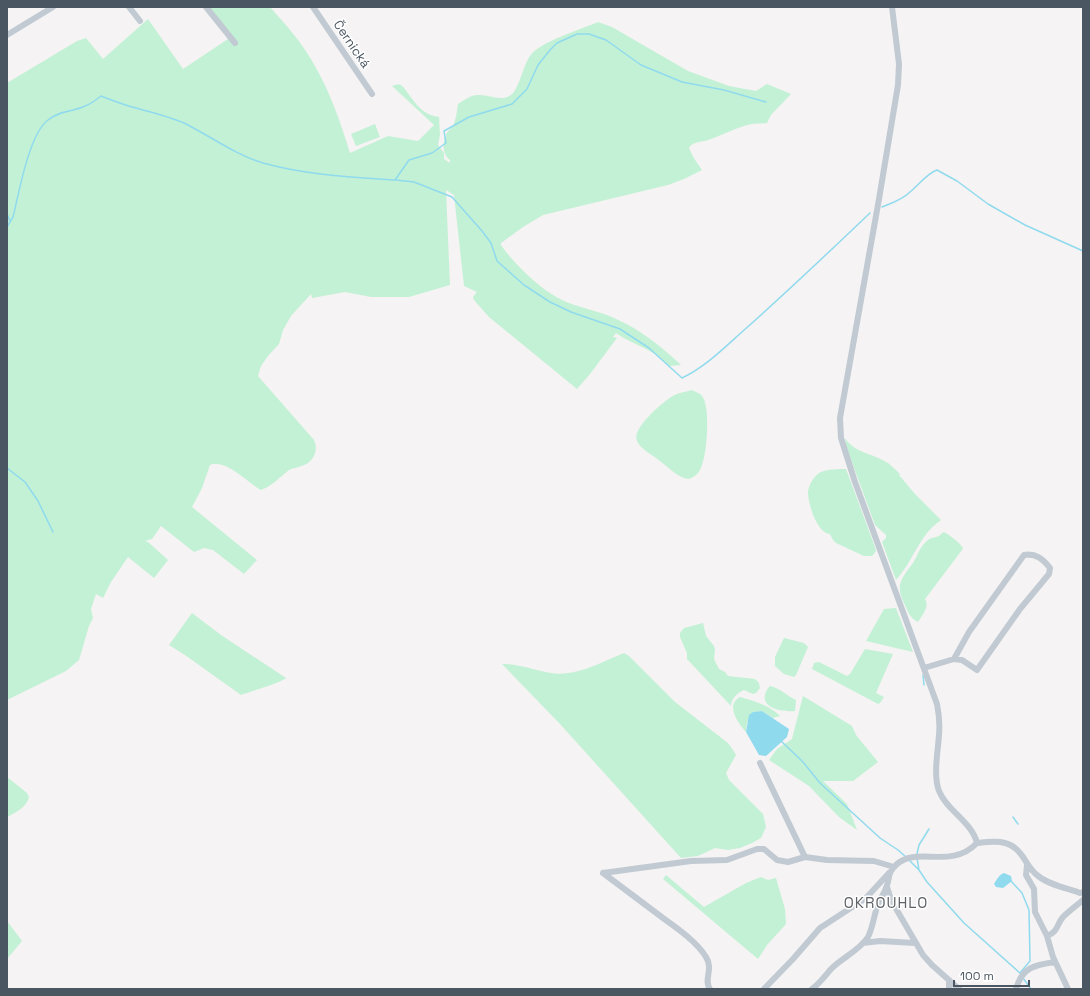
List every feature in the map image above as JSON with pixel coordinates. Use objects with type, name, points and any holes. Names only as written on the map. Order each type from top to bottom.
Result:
[{"type":"street","points":[[7,35],[53,7]]},
{"type":"street","points":[[128,7],[140,21]]},
{"type":"street","points":[[206,7],[235,43]]},
{"type":"street","name":"Černická","points":[[313,7],[372,94]]},
{"type":"street","points":[[892,7],[899,64],[898,85],[840,418],[841,438],[855,482],[937,704],[940,719],[937,767],[939,790],[950,807],[976,836],[977,843]]},
{"type":"street","points":[[924,668],[954,659],[962,660],[977,670],[1020,609],[1049,574],[1050,568],[1046,563],[1031,554],[1024,555],[969,632],[954,659]]},
{"type":"street","points":[[760,763],[805,857]]},
{"type":"street","points":[[764,989],[820,928],[866,898],[894,867],[905,859],[912,857],[940,858],[960,855],[971,850],[977,843],[996,840],[1011,844],[1020,852],[1027,865],[1038,876],[1053,884],[1082,893],[1083,900],[1062,918],[1053,934],[1047,936]]},
{"type":"street","points":[[710,989],[708,986],[707,975],[710,968],[707,958],[702,951],[682,932],[603,874],[691,861],[726,860],[757,849],[764,849],[777,860],[788,862],[805,857],[826,860],[874,861],[894,867]]},
{"type":"street","points":[[1027,865],[1026,875],[1034,889],[1035,912],[1047,936],[1055,962],[1068,989]]},
{"type":"street","points":[[889,873],[887,887],[890,900],[915,943],[927,960],[960,989]]},
{"type":"street","points":[[812,989],[831,970],[863,943],[870,931],[878,903],[887,887]]},
{"type":"street","points":[[863,943],[880,941],[915,943]]},
{"type":"street","points":[[1016,989],[1018,983],[1027,970],[1035,965],[1055,962]]},
{"type":"street","points":[[949,980],[949,989]]},
{"type":"street","points":[[819,983],[824,989]]},
{"type":"green space","points":[[209,7],[270,7],[301,44],[316,68],[331,99],[350,153],[388,136],[418,141],[434,125],[392,86],[401,85],[417,105],[424,111],[433,116],[439,117],[440,135],[438,145],[444,153],[444,159],[450,163],[450,160],[445,155],[444,140],[454,124],[458,104],[475,95],[503,98],[511,95],[516,88],[530,56],[535,51],[561,36],[598,22],[612,27],[688,71],[729,86],[756,91],[767,84],[791,94],[771,115],[767,123],[746,125],[708,140],[694,143],[690,146],[689,148],[696,162],[702,170],[668,185],[543,215],[501,243],[506,252],[520,268],[545,290],[568,303],[608,315],[623,322],[658,345],[681,365],[669,366],[658,356],[616,333],[613,337],[617,338],[577,389],[489,317],[474,300],[473,297],[477,292],[464,286],[454,195],[446,190],[450,285],[409,297],[371,297],[345,292],[312,298],[311,294],[291,316],[283,330],[279,344],[261,366],[258,376],[314,440],[316,448],[312,459],[305,464],[289,470],[272,484],[261,490],[229,468],[216,464],[210,465],[202,488],[192,507],[257,560],[244,574],[213,550],[204,548],[194,552],[161,526],[152,539],[145,541],[168,560],[154,578],[128,557],[111,582],[103,598],[96,594],[91,609],[93,618],[89,626],[79,660],[66,671],[7,700],[7,83],[77,41],[86,38],[103,59],[148,19],[183,69],[231,37]]},
{"type":"green space","points":[[375,124],[380,137],[356,146],[351,134]]},
{"type":"green space","points":[[692,390],[699,393],[705,402],[707,433],[705,455],[700,470],[695,476],[688,479],[676,474],[644,449],[637,441],[636,436],[648,417],[667,400],[678,394]]},
{"type":"green space","points":[[845,438],[859,450],[891,465],[915,494],[941,520],[921,541],[902,573],[896,580],[882,542],[886,538],[886,535],[875,525],[846,446]]},
{"type":"green space","points":[[834,469],[846,469],[875,547],[876,551],[872,556],[864,556],[836,543],[830,534],[821,529],[817,523],[808,497],[809,487],[812,480],[819,473]]},
{"type":"green space","points":[[944,532],[959,543],[963,548],[925,599],[927,605],[918,622],[910,615],[903,600],[900,592],[900,583],[925,542],[929,539],[938,537]]},
{"type":"green space","points":[[896,608],[913,652],[866,641],[884,609]]},
{"type":"green space","points":[[192,613],[221,635],[286,678],[241,695],[169,645]]},
{"type":"green space","points":[[703,623],[706,636],[714,646],[714,659],[719,669],[725,672],[728,676],[755,679],[759,683],[760,688],[756,693],[753,694],[744,690],[741,691],[733,699],[731,706],[687,659],[687,653],[680,637],[680,633],[684,628]]},
{"type":"green space","points":[[784,638],[804,643],[808,647],[794,677],[784,674],[775,666],[775,657]]},
{"type":"green space","points":[[865,649],[893,654],[876,693],[884,697],[878,704],[812,669],[814,663],[819,662],[847,676],[850,674]]},
{"type":"green space","points":[[624,653],[629,656],[675,702],[728,743],[736,755],[726,773],[729,780],[763,814],[766,827],[761,838],[740,848],[728,850],[715,848],[698,856],[681,858],[560,724],[502,664],[560,674],[589,668]]},
{"type":"green space","points":[[770,686],[777,688],[796,700],[795,711],[775,709],[767,704],[765,695]]},
{"type":"green space","points":[[803,696],[852,726],[856,735],[878,762],[853,781],[823,781],[847,804],[857,830],[839,817],[809,786],[769,760],[777,749],[792,739]]},
{"type":"green space","points":[[740,697],[766,706],[780,716],[773,718],[762,711],[753,712],[747,723],[746,732],[734,714],[733,709],[733,705]]},
{"type":"green space","points":[[7,777],[27,793],[29,797],[28,801],[23,807],[7,817]]},
{"type":"green space","points":[[666,875],[704,907],[746,883],[761,877],[768,880],[776,878],[785,909],[786,924],[767,945],[758,959],[663,879]]},
{"type":"green space","points":[[7,921],[22,941],[7,959]]},
{"type":"water","points":[[762,711],[789,729],[787,737],[766,756],[759,755],[746,732],[749,715],[753,712]]},
{"type":"water","points":[[1004,873],[1011,876],[1012,881],[1003,888],[996,887],[994,884],[999,876]]},
{"type":"waterway","points":[[7,227],[13,217],[30,151],[41,127],[57,114],[87,105],[101,96],[124,105],[165,116],[184,123],[233,150],[253,160],[263,163],[312,173],[395,180],[409,160],[432,153],[446,143],[444,131],[469,117],[512,104],[527,89],[538,65],[550,50],[557,43],[577,34],[589,34],[606,40],[641,65],[682,82],[724,90],[766,102]]},
{"type":"waterway","points":[[882,207],[904,197],[926,177],[937,170],[957,181],[988,204],[1025,225],[1083,251]]},
{"type":"waterway","points":[[396,180],[414,182],[452,197],[491,243],[497,261],[524,285],[550,302],[571,312],[620,329],[649,348],[682,378],[706,363],[721,350],[791,288],[870,213]]},
{"type":"waterway","points":[[7,214],[10,221]]},
{"type":"waterway","points":[[7,468],[25,482],[38,501],[53,532]]},
{"type":"waterway","points":[[923,675],[924,685]]},
{"type":"waterway","points":[[780,740],[803,762],[820,783],[880,838],[906,857]]},
{"type":"waterway","points":[[1013,817],[1018,824]]},
{"type":"waterway","points":[[917,854],[919,845],[929,829]]},
{"type":"waterway","points":[[917,858],[919,870],[927,882],[964,923],[1021,974]]},
{"type":"waterway","points":[[909,860],[919,870]]},
{"type":"waterway","points":[[1010,880],[1022,893],[1029,910],[1030,961],[1020,973]]},
{"type":"waterway","points":[[1023,978],[1031,989]]},
{"type":"district","name":"OKROUHLO","points":[[886,902]]}]
